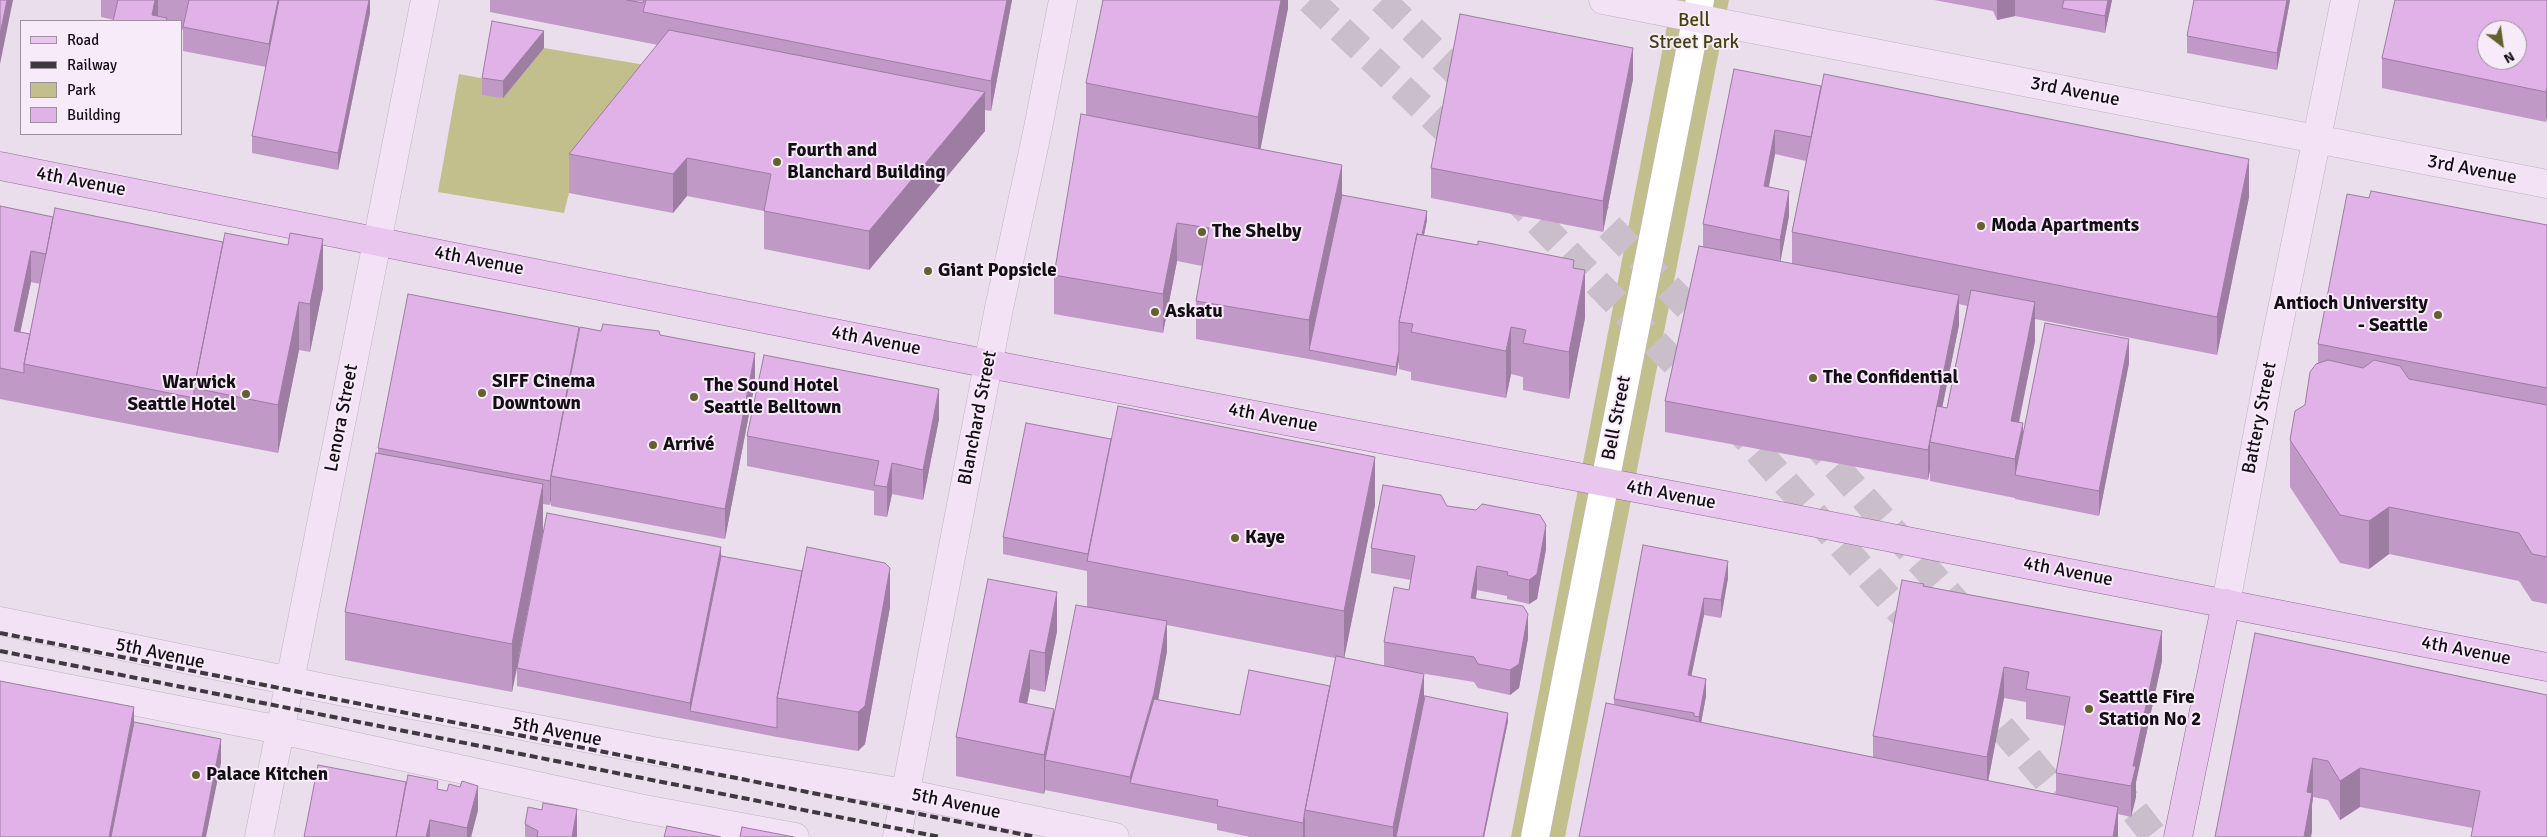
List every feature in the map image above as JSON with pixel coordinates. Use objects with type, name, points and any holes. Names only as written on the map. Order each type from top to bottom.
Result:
[{"type":"main road","name":"Lenora Street","points":[[259,837],[425,0]]},
{"type":"main road","name":"Blanchard Street","points":[[896,837],[1063,0]]},
{"type":"main road","name":"3rd Avenue","points":[[1603,0],[1698,9],[2316,140],[2547,184]]},
{"type":"main road","name":"Battery Street","points":[[2178,837],[2226,603],[2268,378],[2345,0]]},
{"type":"main road","name":"4th Avenue","points":[[0,166],[989,364],[1604,482],[2547,667]]},
{"type":"main road","name":"5th Avenue","points":[[0,621],[290,681],[653,751],[905,793],[1115,837]]},
{"type":"main road","points":[[0,675],[280,730],[639,808],[795,837]]},
{"type":"street","name":"Bell Street","points":[[1535,837],[1698,9]]},
{"type":"green space","name":"Bell Street Park","points":[[1672,0],[1729,0],[1565,837],[1511,837]]},
{"type":"green space","points":[[544,48],[669,69],[569,193],[564,213],[438,192],[459,74],[485,79],[502,98]]},
{"type":"building","points":[[0,0],[7,0],[0,34]]},
{"type":"building","points":[[118,0],[155,0],[152,15],[167,18],[166,20],[113,20]]},
{"type":"building","points":[[189,0],[278,0],[269,44],[183,27]]},
{"type":"building","points":[[279,0],[369,0],[338,153],[252,136]]},
{"type":"building","points":[[627,0],[644,0],[643,3]]},
{"type":"building","points":[[646,0],[1007,0],[991,81],[643,12]]},
{"type":"building","points":[[1103,0],[1281,0],[1258,117],[1086,83]]},
{"type":"building","points":[[2064,0],[2108,0],[2105,16],[2062,8]]},
{"type":"building","points":[[2194,0],[2287,0],[2277,53],[2187,36]]},
{"type":"building","points":[[2395,0],[2547,0],[2546,92],[2382,58]]},
{"type":"building","points":[[1460,14],[1633,48],[1603,201],[1431,168]]},
{"type":"building","points":[[492,21],[544,31],[503,81],[482,78]]},
{"type":"building","name":"Fourth and Blanchard Building","points":[[669,30],[985,92],[869,231],[764,211],[771,174],[687,158],[673,174],[569,154]]},
{"type":"building","points":[[1734,69],[1821,86],[1811,137],[1775,130],[1764,186],[1789,191],[1780,240],[1703,224]]},
{"type":"building","name":"Moda Apartments","points":[[1824,74],[2249,159],[2217,317],[1792,232]]},
{"type":"building","name":"The Shelby","points":[[1081,114],[1342,165],[1309,320],[1196,301],[1209,228],[1177,223],[1163,294],[1054,275]]},
{"type":"building","name":"Antioch University - Seattle","points":[[2371,191],[2547,225],[2547,388],[2318,344],[2347,194],[2369,198]]},
{"type":"building","points":[[1342,195],[1427,211],[1422,235],[1417,234],[1399,322],[1399,351],[1396,367],[1309,350]]},
{"type":"building","points":[[0,206],[53,217],[46,254],[31,251],[14,331],[30,334],[24,373],[0,368]]},
{"type":"building","points":[[55,208],[223,242],[194,388],[194,398],[24,364]]},
{"type":"building","name":"Warwick Seattle Hotel","points":[[225,233],[288,245],[290,233],[323,239],[310,304],[299,302],[278,405],[194,388]]},
{"type":"building","points":[[1417,234],[1478,245],[1478,241],[1574,260],[1573,268],[1585,270],[1569,352],[1523,343],[1526,330],[1511,327],[1506,351],[1411,332],[1413,324],[1399,322]]},
{"type":"building","name":"The Confidential","points":[[1699,246],[1959,295],[1928,450],[1665,401]]},
{"type":"building","points":[[1971,290],[2035,302],[2011,421],[2023,423],[2015,459],[1930,442],[1937,406],[1947,408]]},
{"type":"building","name":"SIFF Cinema Downtown","points":[[408,294],[579,327],[550,481],[378,448]]},
{"type":"building","points":[[2045,323],[2129,339],[2099,491],[2015,475]]},
{"type":"building","name":"Arrivé","points":[[603,324],[659,331],[660,335],[755,353],[725,509],[551,476],[580,327],[601,331]]},
{"type":"building","points":[[764,355],[939,389],[923,470],[892,463],[887,487],[874,485],[879,461],[747,436]]},
{"type":"building","points":[[2328,360],[2363,368],[2374,360],[2400,366],[2409,379],[2547,405],[2547,557],[2532,554],[2519,533],[2389,507],[2369,521],[2340,515],[2290,440],[2295,411],[2305,405],[2310,372],[2316,364]]},
{"type":"building","name":"Kaye","points":[[1118,406],[1375,457],[1344,611],[1087,561]]},
{"type":"building","points":[[1026,423],[1111,439],[1088,554],[1003,537]]},
{"type":"building","points":[[376,453],[543,484],[512,644],[345,612]]},
{"type":"building","points":[[1383,485],[1441,495],[1447,506],[1476,510],[1482,504],[1540,515],[1546,525],[1537,574],[1529,580],[1507,575],[1508,572],[1477,566],[1471,598],[1523,606],[1528,614],[1519,664],[1510,670],[1478,664],[1474,657],[1384,642],[1394,587],[1409,590],[1415,556],[1371,548]]},
{"type":"building","points":[[547,513],[721,547],[690,703],[517,668]]},
{"type":"building","points":[[1643,545],[1728,561],[1721,600],[1704,598],[1688,675],[1706,679],[1699,717],[1694,716],[1694,713],[1614,699]]},
{"type":"building","points":[[807,547],[885,563],[890,568],[865,706],[858,712],[777,698]]},
{"type":"building","points":[[721,556],[802,571],[777,698],[777,728],[690,711]]},
{"type":"building","points":[[988,579],[1057,592],[1045,653],[1030,650],[1019,702],[1054,709],[1044,755],[956,737]]},
{"type":"building","name":"Seattle Fire Station No 2","points":[[1902,580],[1924,584],[1923,586],[2162,631],[2133,766],[2136,766],[2131,786],[2056,773],[2070,697],[2026,689],[2029,672],[2004,667],[1987,757],[1873,736]]},
{"type":"building","points":[[1076,605],[1167,621],[1154,693],[1130,777],[1045,760]]},
{"type":"building","points":[[2255,633],[2547,695],[2547,837],[2471,837],[2480,791],[2360,768],[2340,781],[2328,761],[2313,758],[2307,792],[2312,793],[2304,837],[2215,837]]},
{"type":"building","points":[[1336,656],[1424,674],[1393,827],[1305,810]]},
{"type":"building","points":[[1249,670],[1330,686],[1303,823],[1217,806],[1218,800],[1130,783],[1154,699],[1240,715]]},
{"type":"building","points":[[0,681],[134,707],[109,837],[0,837]]},
{"type":"building","points":[[1425,696],[1508,713],[1483,837],[1396,837]]},
{"type":"building","points":[[1606,703],[2118,807],[2113,837],[1579,837]]},
{"type":"building","points":[[134,722],[221,739],[202,837],[111,837]]},
{"type":"building","points":[[318,765],[406,782],[396,837],[304,837]]},
{"type":"building","points":[[408,775],[438,781],[437,789],[447,791],[449,784],[460,787],[462,781],[478,786],[467,828],[430,820],[426,837],[396,837]]},
{"type":"building","points":[[543,803],[577,809],[572,837],[537,837],[538,831],[525,824],[528,807],[542,810]]},
{"type":"building","points":[[667,826],[721,837],[664,837]]},
{"type":"building","points":[[742,827],[794,837],[740,837]]},
{"type":"tunnel","points":[[1310,0],[1466,149]]},
{"type":"tunnel","points":[[1382,0],[1476,91]]},
{"type":"tunnel","points":[[1509,192],[1700,389]]},
{"type":"tunnel","points":[[1580,197],[1712,332]]},
{"type":"tunnel","points":[[1730,420],[1922,636]]},
{"type":"tunnel","points":[[1808,435],[1970,618]]},
{"type":"tunnel","points":[[1974,695],[2095,837]]},
{"type":"tunnel","points":[[2109,779],[2155,837]]},
{"type":"railway","points":[[0,633],[1036,837]]},
{"type":"railway","points":[[0,651],[940,837]]},
{"type":"place","name":"Fourth and Blanchard Building","points":[[777,162]]},
{"type":"place","name":"Moda Apartments","points":[[1981,226]]},
{"type":"place","name":"The Shelby","points":[[1202,232]]},
{"type":"place","name":"Giant Popsicle","points":[[928,271]]},
{"type":"place","name":"Askatu","points":[[1155,312]]},
{"type":"place","name":"Antioch University - Seattle","points":[[2438,315]]},
{"type":"place","name":"The Confidential","points":[[1813,378]]},
{"type":"place","name":"SIFF Cinema Downtown","points":[[482,393]]},
{"type":"place","name":"Warwick Seattle Hotel","points":[[246,394]]},
{"type":"place","name":"The Sound Hotel Seattle Belltown","points":[[694,397]]},
{"type":"place","name":"Arrivé","points":[[653,445]]},
{"type":"place","name":"Kaye","points":[[1235,538]]},
{"type":"place","name":"Seattle Fire Station No 2","points":[[2089,709]]},
{"type":"place","name":"Palace Kitchen","points":[[196,775]]}]
